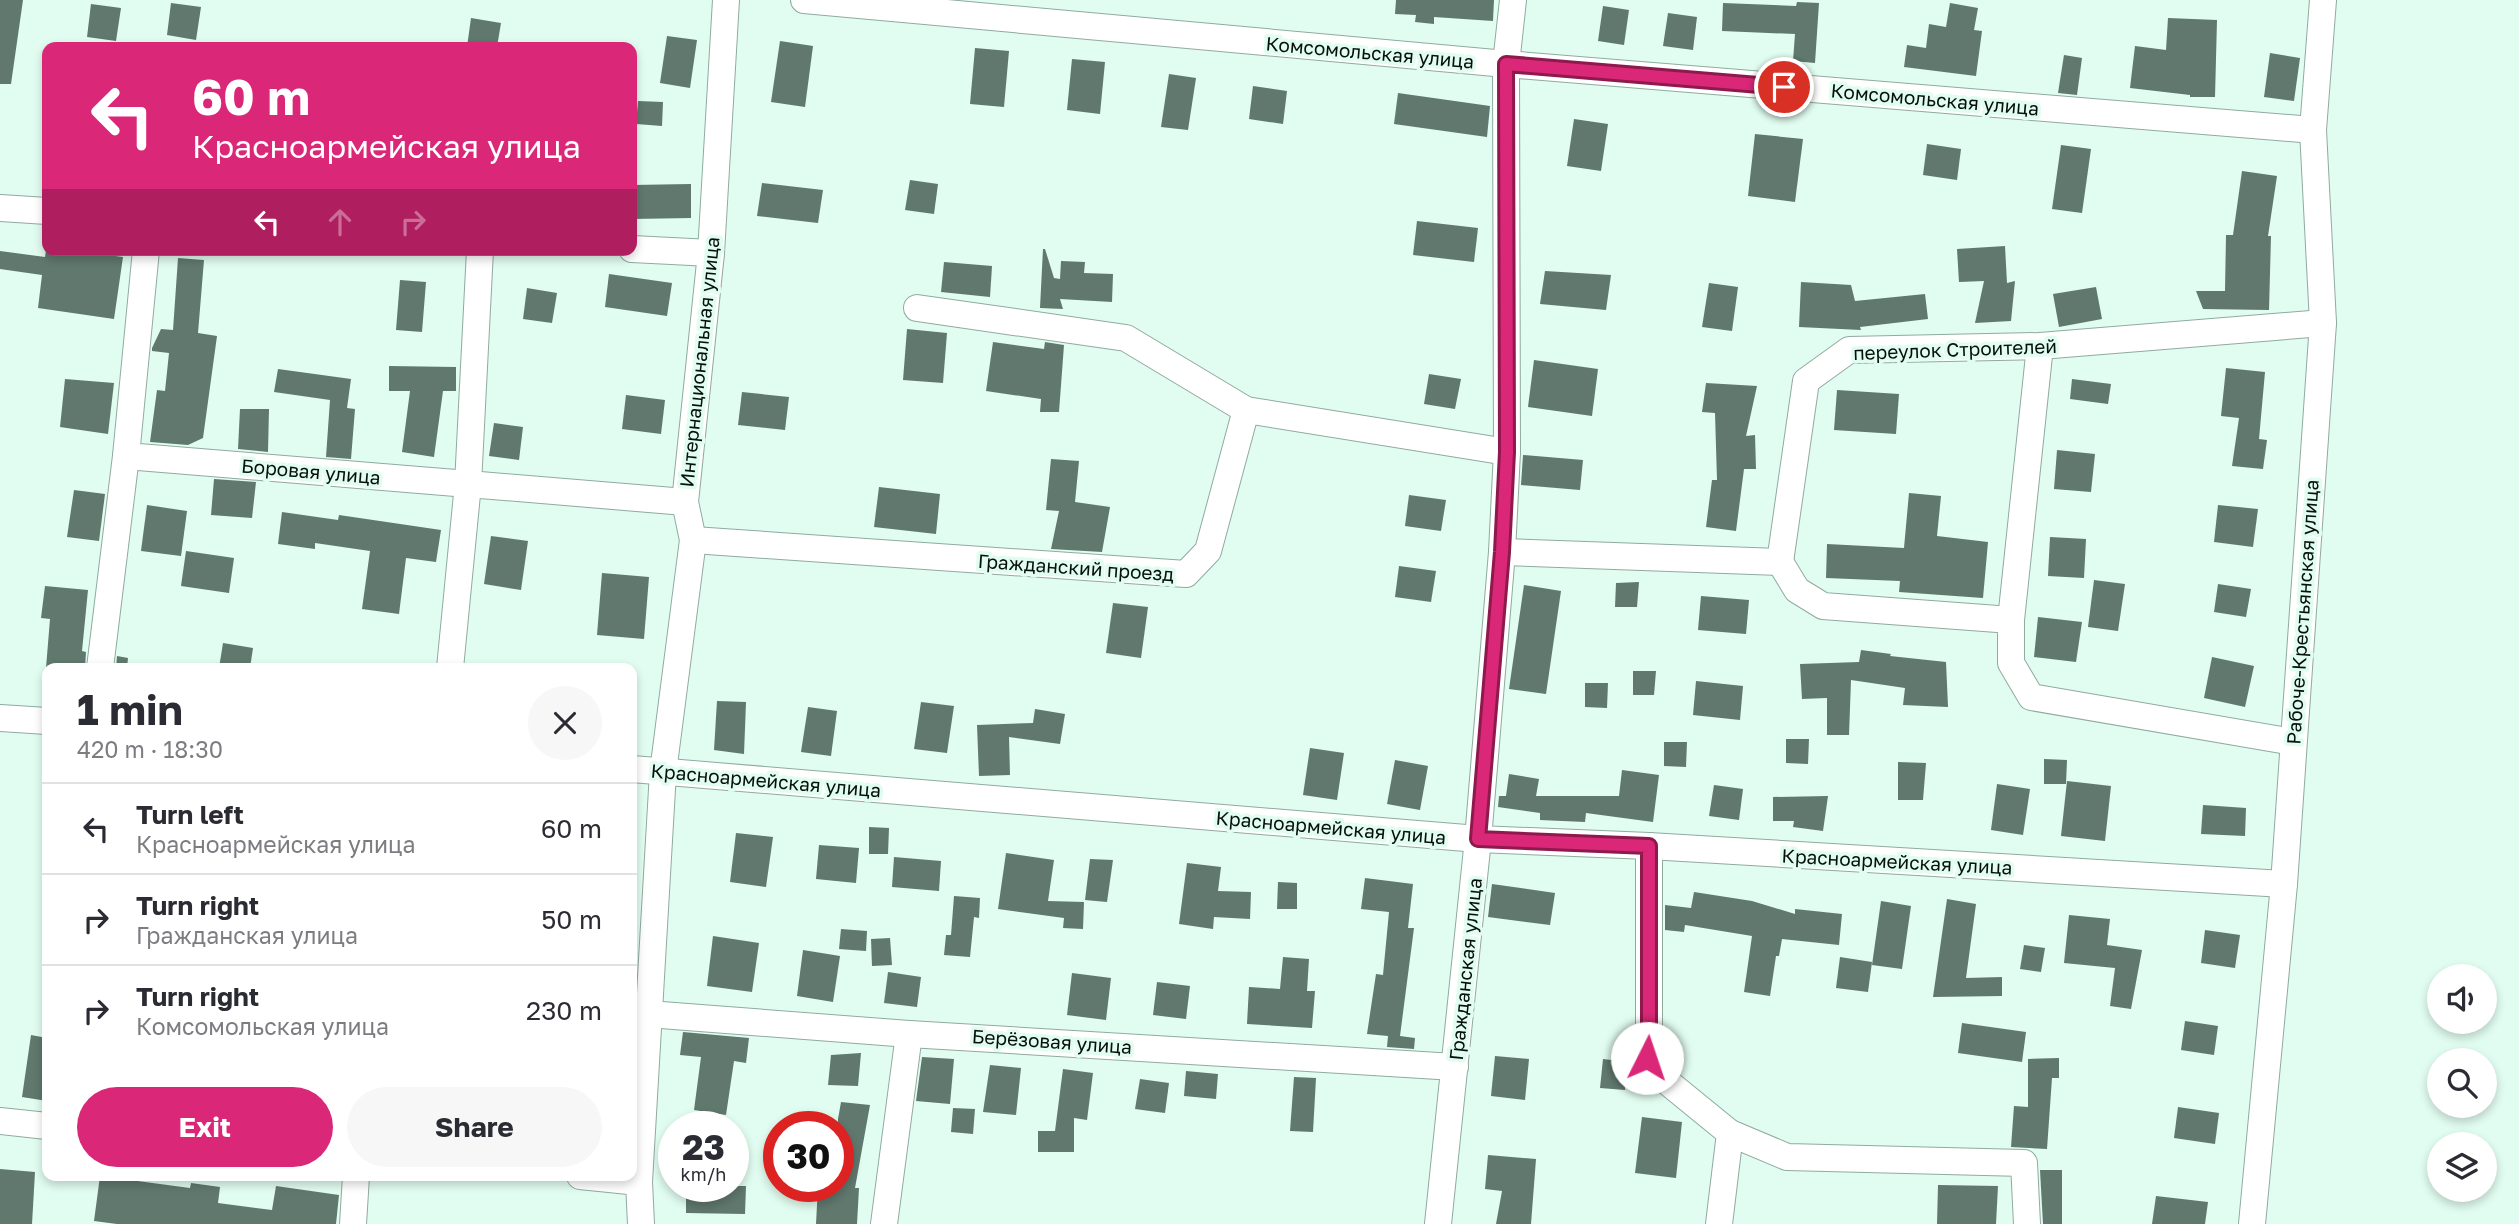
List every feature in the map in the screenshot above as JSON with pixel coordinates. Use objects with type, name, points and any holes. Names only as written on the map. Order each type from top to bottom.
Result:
[{"type":"street","name":"Интернациональная улица","points":[[641,1224],[639,1182],[663,772],[693,540],[685,502],[711,253],[726,0]]},
{"type":"street","name":"Комсомольская улица","points":[[804,0],[1506,64],[2313,130]]},
{"type":"street","name":"Гражданская улица","points":[[1438,1224],[1478,839],[1502,552],[1507,452],[1506,64],[1513,0]]},
{"type":"street","name":"Рабоче-Крестьянская улица","points":[[2252,1224],[2284,884],[2323,323],[2313,130],[2323,0]]},
{"type":"street","points":[[0,208],[42,211]]},
{"type":"street","points":[[637,249],[711,253]]},
{"type":"street","points":[[101,663],[126,456],[145,256]]},
{"type":"street","points":[[450,663],[468,484],[480,256]]},
{"type":"street","points":[[917,308],[1126,338],[1246,410],[1507,452]]},
{"type":"street","name":"переулок Строителей","points":[[1780,562],[1806,381],[1849,351],[2040,346],[2323,323]]},
{"type":"street","points":[[2040,346],[2011,620],[2011,663],[2031,697],[2293,742]]},
{"type":"street","name":"Гражданский проезд","points":[[693,540],[1186,575],[1208,551],[1246,410]]},
{"type":"street","name":"Боровая улица","points":[[126,456],[685,502]]},
{"type":"street","points":[[1502,552],[1780,562],[1797,590],[1823,606],[2011,620]]},
{"type":"street","points":[[0,718],[42,721]]},
{"type":"street","name":"Красноармейская улица","points":[[637,769],[1478,839],[1649,846],[2284,884]]},
{"type":"street","points":[[1649,846],[1647,1058],[1665,1080],[1730,1133],[1787,1157],[2024,1163],[2027,1224]]},
{"type":"street","name":"Берёзовая улица","points":[[648,1014],[909,1034],[1455,1066]]},
{"type":"street","points":[[884,1224],[909,1034]]},
{"type":"street","points":[[0,1121],[42,1125]]},
{"type":"street","points":[[1719,1224],[1730,1133]]},
{"type":"street","points":[[353,1224],[356,1181]]},
{"type":"street","points":[[629,1181],[639,1182]]},
{"type":"building","points":[[0,0],[23,0],[11,84],[0,84]]},
{"type":"building","points":[[1396,0],[1494,0],[1493,21],[1434,17],[1434,24],[1415,22],[1416,15],[1395,14]]},
{"type":"building","points":[[1797,2],[1819,3],[1815,63],[1793,61],[1795,34],[1722,31],[1723,3],[1796,6]]},
{"type":"building","points":[[171,3],[201,7],[196,40],[167,35]]},
{"type":"building","points":[[1950,3],[1978,8],[1974,30],[1982,31],[1976,76],[1904,67],[1907,45],[1926,48],[1929,24],[1946,27]]},
{"type":"building","points":[[91,4],[121,8],[116,41],[87,37]]},
{"type":"building","points":[[1603,6],[1629,10],[1624,45],[1598,41]]},
{"type":"building","points":[[1668,13],[1697,17],[1693,50],[1663,46]]},
{"type":"building","points":[[471,18],[501,23],[498,42],[468,42]]},
{"type":"building","points":[[2168,18],[2217,20],[2215,97],[2190,97],[2130,88],[2135,46],[2166,50]]},
{"type":"building","points":[[667,36],[697,40],[690,88],[660,83]]},
{"type":"building","points":[[780,41],[813,46],[805,107],[771,102]]},
{"type":"building","points":[[975,48],[1009,51],[1004,107],[970,104]]},
{"type":"building","points":[[2270,53],[2300,58],[2294,101],[2264,97]]},
{"type":"building","points":[[2064,55],[2082,58],[2077,95],[2058,93]]},
{"type":"building","points":[[1072,59],[1105,62],[1100,114],[1067,110]]},
{"type":"building","points":[[1169,74],[1196,78],[1188,130],[1161,127]]},
{"type":"building","points":[[1253,86],[1287,91],[1283,124],[1249,119]]},
{"type":"building","points":[[1398,93],[1490,106],[1487,137],[1394,124]]},
{"type":"building","points":[[638,101],[663,102],[662,126],[637,124]]},
{"type":"building","points":[[1574,119],[1608,124],[1601,171],[1567,166]]},
{"type":"building","points":[[1755,134],[1803,139],[1795,202],[1748,196]]},
{"type":"building","points":[[1927,144],[1961,149],[1957,180],[1923,175]]},
{"type":"building","points":[[2061,145],[2091,149],[2082,213],[2052,209]]},
{"type":"building","points":[[2242,171],[2277,176],[2268,236],[2271,236],[2269,310],[2203,309],[2196,291],[2225,291],[2226,235],[2233,235]]},
{"type":"building","points":[[910,180],[938,184],[934,214],[905,210]]},
{"type":"building","points":[[762,183],[823,190],[818,223],[757,216]]},
{"type":"building","points":[[691,184],[691,218],[637,219],[637,185]]},
{"type":"building","points":[[1417,221],[1478,228],[1474,262],[1413,255]]},
{"type":"building","points":[[2005,246],[2007,283],[2015,281],[2011,321],[1975,323],[1984,281],[1959,282],[1957,249]]},
{"type":"building","points":[[1043,249],[1054,278],[1060,279],[1061,261],[1085,262],[1084,273],[1113,274],[1112,302],[1060,299],[1063,309],[1040,308]]},
{"type":"building","points":[[0,251],[45,257],[123,257],[114,319],[38,308],[42,275],[0,269]]},
{"type":"building","points":[[178,258],[204,260],[198,333],[217,336],[203,438],[188,445],[150,442],[157,390],[165,391],[169,353],[152,351],[152,348],[161,329],[173,330]]},
{"type":"building","points":[[944,262],[992,266],[990,297],[941,292]]},
{"type":"building","points":[[1545,271],[1611,275],[1606,310],[1540,304]]},
{"type":"building","points":[[609,274],[672,283],[667,316],[605,307]]},
{"type":"building","points":[[400,280],[426,282],[422,332],[396,330]]},
{"type":"building","points":[[1801,282],[1851,285],[1855,301],[1925,294],[1928,319],[1860,327],[1861,330],[1799,327]]},
{"type":"building","points":[[1709,283],[1738,287],[1732,331],[1702,327]]},
{"type":"building","points":[[2096,287],[2102,319],[2059,327],[2053,294]]},
{"type":"building","points":[[527,288],[557,293],[552,323],[523,319]]},
{"type":"building","points":[[907,329],[947,333],[943,383],[903,380]]},
{"type":"building","points":[[993,342],[1044,349],[1045,342],[1064,345],[1059,412],[1040,412],[1041,399],[986,391]]},
{"type":"building","points":[[1534,360],[1598,369],[1592,416],[1528,407]]},
{"type":"building","points":[[389,366],[456,367],[456,391],[443,391],[434,457],[402,452],[410,391],[389,391]]},
{"type":"building","points":[[2226,368],[2265,372],[2259,439],[2267,440],[2263,469],[2232,466],[2239,418],[2221,416]]},
{"type":"building","points":[[278,369],[351,379],[347,408],[355,409],[351,459],[326,457],[330,400],[274,392]]},
{"type":"building","points":[[1429,374],[1461,379],[1455,409],[1424,404]]},
{"type":"building","points":[[65,379],[114,383],[108,434],[60,427]]},
{"type":"building","points":[[2072,379],[2111,384],[2108,404],[2070,399]]},
{"type":"building","points":[[1706,383],[1757,386],[1746,436],[1755,435],[1756,469],[1744,469],[1736,531],[1706,527],[1712,480],[1717,480],[1715,413],[1702,412]]},
{"type":"building","points":[[1837,390],[1899,394],[1896,434],[1834,430]]},
{"type":"building","points":[[742,392],[789,397],[785,430],[738,425]]},
{"type":"building","points":[[626,395],[665,400],[661,434],[622,429]]},
{"type":"building","points":[[240,409],[269,409],[268,452],[238,449]]},
{"type":"building","points":[[494,423],[523,427],[519,460],[489,456]]},
{"type":"building","points":[[2057,450],[2095,454],[2091,492],[2054,489]]},
{"type":"building","points":[[1523,455],[1583,460],[1580,490],[1521,485]]},
{"type":"building","points":[[1051,459],[1079,461],[1075,502],[1110,507],[1102,552],[1051,549],[1059,511],[1046,510]]},
{"type":"building","points":[[214,479],[256,482],[252,518],[211,515]]},
{"type":"building","points":[[879,487],[940,494],[936,534],[874,527]]},
{"type":"building","points":[[74,490],[105,494],[99,541],[67,537]]},
{"type":"building","points":[[1909,493],[1941,496],[1937,536],[1988,542],[1983,598],[1899,592],[1900,581],[1826,578],[1827,544],[1904,548]]},
{"type":"building","points":[[1409,495],[1446,500],[1441,531],[1405,526]]},
{"type":"building","points":[[147,505],[187,511],[181,556],[141,551]]},
{"type":"building","points":[[2218,505],[2258,509],[2253,547],[2214,542]]},
{"type":"building","points":[[282,512],[338,520],[339,515],[441,530],[436,562],[406,558],[399,614],[362,609],[370,551],[315,543],[315,549],[278,544]]},
{"type":"building","points":[[491,536],[528,541],[521,590],[484,584]]},
{"type":"building","points":[[2050,537],[2086,539],[2084,578],[2048,576]]},
{"type":"building","points":[[186,551],[234,558],[229,593],[181,586]]},
{"type":"building","points":[[1399,566],[1436,571],[1431,602],[1395,597]]},
{"type":"building","points":[[602,573],[649,577],[644,639],[597,635]]},
{"type":"building","points":[[2094,580],[2125,584],[2118,631],[2088,627]]},
{"type":"building","points":[[1639,582],[1637,607],[1615,607],[1616,583]]},
{"type":"building","points":[[2218,584],[2251,589],[2246,617],[2214,612]]},
{"type":"building","points":[[1524,585],[1561,591],[1546,694],[1509,689]]},
{"type":"building","points":[[45,586],[88,590],[82,651],[86,652],[85,663],[46,663],[50,619],[41,618]]},
{"type":"building","points":[[1701,596],[1749,600],[1746,634],[1698,630]]},
{"type":"building","points":[[1113,603],[1148,607],[1141,658],[1106,653]]},
{"type":"building","points":[[2038,617],[2082,622],[2076,662],[2034,657]]},
{"type":"building","points":[[223,643],[253,648],[251,663],[220,663]]},
{"type":"building","points":[[1861,650],[1946,662],[1948,707],[1903,705],[1905,688],[1851,680],[1849,735],[1827,735],[1827,698],[1802,699],[1800,664],[1859,662]]},
{"type":"building","points":[[117,656],[128,658],[128,663],[116,663]]},
{"type":"building","points":[[2212,657],[2254,666],[2245,707],[2204,698]]},
{"type":"building","points":[[1633,671],[1656,671],[1654,695],[1633,695]]},
{"type":"building","points":[[1696,681],[1743,686],[1740,720],[1693,715]]},
{"type":"building","points":[[1585,683],[1608,683],[1607,708],[1585,707]]},
{"type":"building","points":[[717,701],[746,702],[744,754],[714,750]]},
{"type":"building","points":[[921,702],[954,706],[947,753],[914,749]]},
{"type":"building","points":[[808,707],[837,711],[831,756],[801,752]]},
{"type":"building","points":[[1035,709],[1065,714],[1060,744],[1009,737],[1010,775],[979,776],[977,725],[1033,723]]},
{"type":"building","points":[[1786,739],[1809,739],[1808,764],[1786,763]]},
{"type":"building","points":[[1664,742],[1687,742],[1686,767],[1664,766]]},
{"type":"building","points":[[1310,748],[1344,753],[1337,800],[1303,795]]},
{"type":"building","points":[[2044,759],[2067,760],[2066,784],[2044,784]]},
{"type":"building","points":[[1395,760],[1428,766],[1420,810],[1387,804]]},
{"type":"building","points":[[1898,762],[1926,763],[1923,800],[1898,800]]},
{"type":"building","points":[[1622,770],[1659,775],[1653,822],[1586,813],[1585,822],[1540,820],[1540,813],[1498,807],[1499,796],[1506,796],[1509,774],[1539,779],[1536,796],[1619,796]]},
{"type":"building","points":[[2067,781],[2111,786],[2105,841],[2061,836]]},
{"type":"building","points":[[1997,784],[2030,789],[2023,835],[1991,830]]},
{"type":"building","points":[[1714,785],[1743,789],[1739,820],[1709,816]]},
{"type":"building","points":[[1828,796],[1823,831],[1793,827],[1794,821],[1773,821],[1773,797]]},
{"type":"building","points":[[2203,805],[2246,808],[2245,836],[2201,834]]},
{"type":"building","points":[[869,827],[889,828],[888,854],[869,854]]},
{"type":"building","points":[[736,833],[773,837],[766,887],[730,882]]},
{"type":"building","points":[[819,845],[859,848],[856,883],[816,879]]},
{"type":"building","points":[[1006,853],[1054,860],[1048,901],[1084,902],[1083,929],[1063,928],[1064,918],[998,909]]},
{"type":"building","points":[[894,857],[941,861],[939,891],[892,887]]},
{"type":"building","points":[[1090,859],[1113,860],[1107,902],[1085,900]]},
{"type":"building","points":[[1187,863],[1221,867],[1218,891],[1251,892],[1250,919],[1214,917],[1213,929],[1179,924]]},
{"type":"building","points":[[1365,878],[1413,884],[1408,928],[1414,928],[1400,1036],[1415,1038],[1414,1049],[1387,1047],[1388,1036],[1367,1034],[1376,974],[1383,975],[1389,912],[1361,909]]},
{"type":"building","points":[[1278,882],[1297,883],[1297,909],[1277,909]]},
{"type":"building","points":[[1492,884],[1555,893],[1550,925],[1488,917]]},
{"type":"building","points":[[1694,892],[1752,901],[1795,914],[1795,909],[1842,914],[1839,945],[1782,939],[1779,956],[1776,956],[1770,996],[1744,992],[1752,936],[1685,925],[1684,932],[1665,930],[1665,905],[1691,908]]},
{"type":"building","points":[[954,896],[980,898],[979,918],[974,917],[970,957],[944,955],[946,935],[951,935]]},
{"type":"building","points":[[1947,899],[1976,904],[1966,978],[2002,977],[2002,996],[1933,997]]},
{"type":"building","points":[[1881,901],[1911,906],[1902,969],[1872,965]]},
{"type":"building","points":[[2069,915],[2110,919],[2107,945],[2142,950],[2131,1009],[2110,1006],[2115,968],[2064,963]]},
{"type":"building","points":[[841,929],[867,931],[866,951],[839,949]]},
{"type":"building","points":[[2205,930],[2240,935],[2235,968],[2201,963]]},
{"type":"building","points":[[713,936],[759,943],[752,992],[707,986]]},
{"type":"building","points":[[890,938],[892,965],[872,966],[871,939]]},
{"type":"building","points":[[2024,945],[2045,948],[2041,972],[2020,969]]},
{"type":"building","points":[[803,950],[840,956],[833,1002],[797,996]]},
{"type":"building","points":[[1283,957],[1309,959],[1307,991],[1315,991],[1312,1028],[1247,1024],[1249,987],[1280,989]]},
{"type":"building","points":[[1840,957],[1872,962],[1868,992],[1836,988]]},
{"type":"building","points":[[888,972],[921,977],[917,1007],[884,1003]]},
{"type":"building","points":[[1072,973],[1111,978],[1106,1020],[1067,1015]]},
{"type":"building","points":[[1157,982],[1190,986],[1186,1019],[1153,1015]]},
{"type":"building","points":[[2185,1021],[2218,1026],[2214,1055],[2181,1050]]},
{"type":"building","points":[[1962,1023],[2026,1032],[2022,1062],[1958,1053]]},
{"type":"building","points":[[683,1032],[749,1038],[746,1063],[734,1061],[727,1111],[694,1110],[701,1057],[680,1055]]},
{"type":"building","points":[[31,1035],[42,1037],[42,1100],[22,1097]]},
{"type":"building","points":[[861,1053],[858,1086],[828,1085],[831,1055]]},
{"type":"building","points":[[1495,1056],[1529,1059],[1525,1100],[1491,1096]]},
{"type":"building","points":[[922,1057],[954,1059],[950,1104],[916,1101]]},
{"type":"building","points":[[2059,1058],[2059,1078],[2052,1078],[2047,1149],[2011,1147],[2014,1106],[2028,1107],[2028,1059]]},
{"type":"building","points":[[1603,1059],[1628,1062],[1625,1090],[1600,1088]]},
{"type":"building","points":[[990,1065],[1021,1068],[1016,1115],[983,1112]]},
{"type":"building","points":[[1063,1069],[1093,1073],[1087,1120],[1074,1118],[1074,1152],[1038,1152],[1038,1131],[1055,1131]]},
{"type":"building","points":[[1186,1071],[1218,1074],[1216,1099],[1184,1096]]},
{"type":"building","points":[[1294,1077],[1316,1078],[1313,1132],[1290,1131]]},
{"type":"building","points":[[1140,1079],[1169,1083],[1165,1113],[1135,1109]]},
{"type":"building","points":[[841,1102],[870,1105],[855,1188],[859,1188],[857,1224],[816,1224],[817,1202],[854,1202],[854,1111],[839,1111]]},
{"type":"building","points":[[2178,1107],[2219,1113],[2215,1144],[2174,1138]]},
{"type":"building","points":[[953,1108],[975,1109],[973,1134],[951,1132]]},
{"type":"building","points":[[1642,1117],[1682,1122],[1676,1178],[1635,1173]]},
{"type":"building","points":[[1488,1155],[1536,1159],[1531,1224],[1496,1224],[1502,1191],[1485,1189]]},
{"type":"building","points":[[0,1169],[35,1172],[32,1224],[0,1224]]},
{"type":"building","points":[[2040,1170],[2062,1170],[2062,1224],[2043,1224]]},
{"type":"building","points":[[99,1181],[138,1181],[190,1188],[191,1183],[220,1187],[218,1203],[272,1210],[276,1186],[339,1195],[336,1224],[117,1224],[94,1221]]},
{"type":"building","points":[[1938,1185],[1998,1186],[1996,1224],[1937,1224]]},
{"type":"building","points":[[2156,1196],[2208,1202],[2205,1224],[2152,1224]]},
{"type":"building","points":[[686,1202],[745,1202],[745,1214],[686,1213]]},
{"type":"route","points":[[1647,1058],[1649,846],[1478,839],[1502,552],[1507,452],[1506,64],[1784,87]]}]
